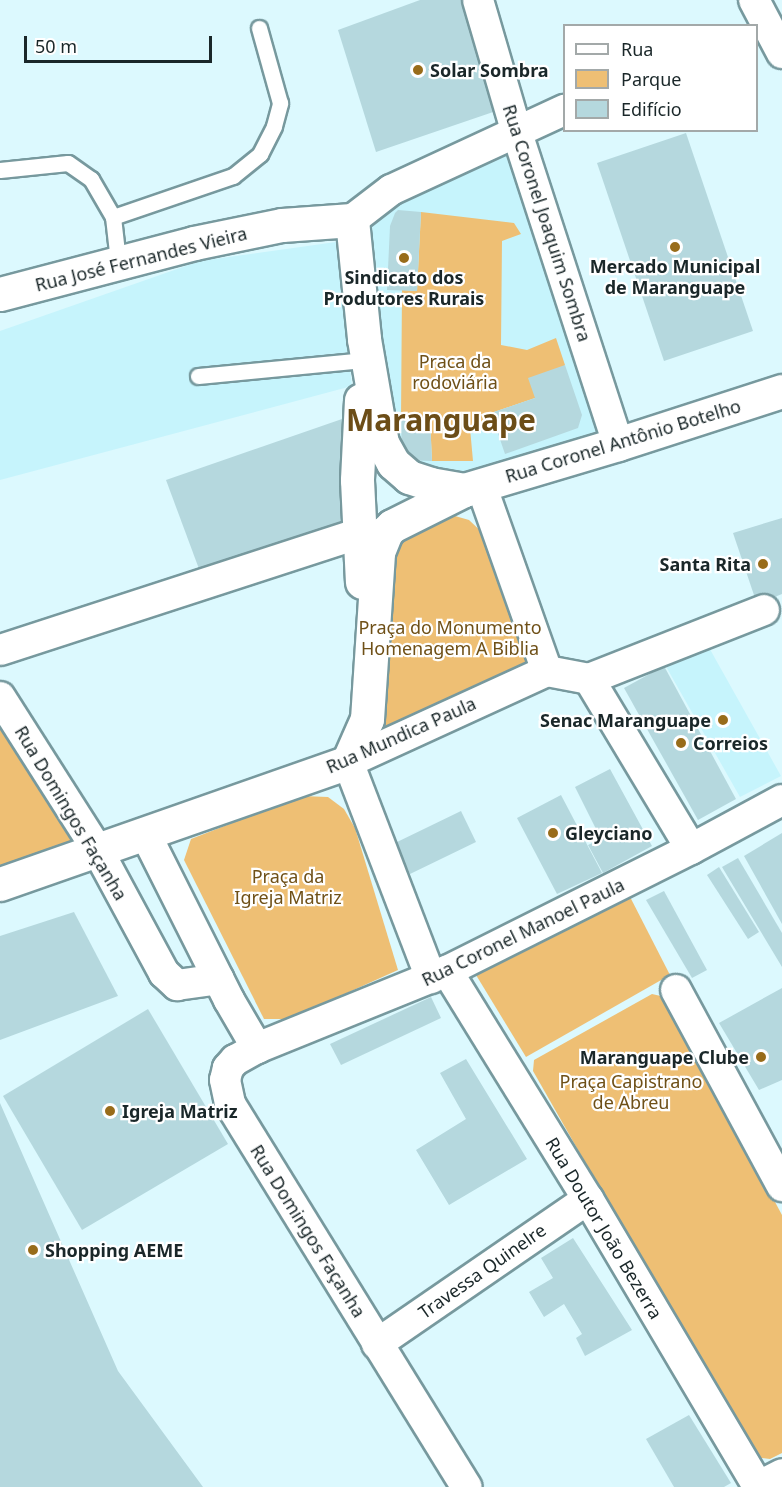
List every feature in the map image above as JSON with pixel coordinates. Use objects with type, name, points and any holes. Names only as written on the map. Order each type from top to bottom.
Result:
[{"type":"street","name":"Rua Coronel Joaquim Sombra","points":[[478,0],[516,130],[618,444]]},
{"type":"street","points":[[754,0],[772,37]]},
{"type":"street","points":[[348,762],[367,719],[364,599],[358,534],[357,480],[363,349],[352,220],[391,190],[516,130],[563,110]]},
{"type":"street","name":"Rua José Fernandes Vieira","points":[[0,294],[118,261],[282,225],[352,220]]},
{"type":"street","name":"Rua Coronel Antônio Botelho","points":[[363,349],[382,443],[393,463],[409,477],[430,484],[472,487]]},
{"type":"street","name":"Rua Coronel Antônio Botelho","points":[[367,719],[378,552],[386,532],[392,526],[472,487],[618,444],[782,391]]},
{"type":"street","points":[[472,487],[547,670],[590,679],[764,610]]},
{"type":"street","points":[[0,650],[358,534]]},
{"type":"street","name":"Rua Mundica Paula","points":[[0,884],[348,762],[547,670]]},
{"type":"street","points":[[590,679],[691,849]]},
{"type":"street","name":"Rua Domingos Façanha","points":[[0,697],[96,849],[171,980],[177,985],[187,986],[219,979]]},
{"type":"street","name":"Rua Doutor João Bezerra","points":[[348,762],[439,975],[588,1199],[758,1487]]},
{"type":"street","name":"Rua Coronel Manoel Paula","points":[[257,1048],[439,975],[691,849],[782,800]]},
{"type":"street","points":[[145,833],[219,979],[257,1048]]},
{"type":"street","points":[[676,990],[782,1186]]},
{"type":"street","name":"Rua Domingos Façanha","points":[[257,1048],[235,1060],[228,1068],[225,1080],[230,1104],[467,1487]]},
{"type":"street","name":"Travessa Quinelre","points":[[378,1344],[588,1199]]},
{"type":"street","points":[[758,1487],[782,1474]]},
{"type":"lane","points":[[113,217],[233,176],[260,154],[274,126],[280,103],[259,28]]},
{"type":"lane","points":[[0,170],[68,163],[91,179],[113,217],[118,261]]},
{"type":"lane","points":[[198,376],[363,349]]},
{"type":"shaded area","points":[[516,130],[618,444],[464,490],[393,463],[352,220]]},
{"type":"shaded area","points":[[336,242],[352,386],[0,480],[0,331],[200,261]]},
{"type":"shaded area","name":"Senac Maranguape","points":[[707,644],[781,776],[740,797],[664,663]]},
{"type":"green space","name":"Praca da rodoviária","points":[[421,212],[514,223],[521,234],[502,241],[501,345],[527,350],[556,338],[565,365],[535,398],[491,413],[494,422],[470,428],[473,461],[432,461],[430,419],[401,419],[402,290],[417,291]]},
{"type":"green space","name":"Praça do Monumento Homenagem A Biblia","points":[[448,514],[469,520],[487,537],[535,676],[379,749],[385,559],[404,529]]},
{"type":"green space","points":[[0,697],[97,849],[0,884]]},
{"type":"green space","name":"Praça da Igreja Matriz","points":[[302,796],[328,797],[344,809],[355,828],[398,970],[289,1019],[264,1019],[184,860],[191,839]]},
{"type":"green space","points":[[626,889],[670,975],[526,1057],[476,975]]},
{"type":"green space","name":"Praça Capistrano de Abreu","points":[[652,994],[665,997],[782,1215],[782,1453],[770,1459],[753,1457],[533,1071],[534,1060]]},
{"type":"building","name":"Solar Sombra","points":[[420,0],[461,0],[499,110],[376,152],[338,30]]},
{"type":"building","name":"Mercado Municipal de Maranguape","points":[[686,133],[753,331],[664,361],[597,163]]},
{"type":"building","name":"Sindicato dos Produtores Rurais","points":[[398,210],[421,212],[417,291],[387,290],[390,226]]},
{"type":"building","points":[[565,365],[582,415],[578,428],[505,454],[491,413],[535,398],[528,378]]},
{"type":"building","points":[[342,419],[350,529],[202,577],[166,480]]},
{"type":"building","points":[[401,419],[430,419],[432,461],[402,460]]},
{"type":"building","name":"Santa Rita","points":[[782,518],[782,594],[757,604],[733,533]]},
{"type":"building","name":"Correios","points":[[664,666],[736,799],[698,820],[624,688]]},
{"type":"building","points":[[610,769],[652,846],[603,873],[588,845],[601,839],[575,787]]},
{"type":"building","name":"Gleyciano","points":[[561,795],[602,873],[557,894],[517,818]]},
{"type":"building","points":[[461,811],[476,842],[410,874],[395,843]]},
{"type":"building","points":[[782,833],[782,924],[744,856]]},
{"type":"building","points":[[738,858],[782,933],[782,967],[722,867]]},
{"type":"building","points":[[719,867],[759,932],[748,939],[707,875]]},
{"type":"building","points":[[664,891],[707,970],[692,978],[646,900]]},
{"type":"building","points":[[74,912],[118,996],[0,1040],[0,936]]},
{"type":"building","name":"Maranguape Clube","points":[[782,988],[782,1080],[759,1090],[719,1023]]},
{"type":"building","points":[[431,997],[441,1018],[341,1065],[330,1044]]},
{"type":"building","name":"Igreja Matriz","points":[[148,1009],[228,1144],[82,1230],[3,1096]]},
{"type":"building","points":[[466,1059],[527,1159],[449,1205],[416,1150],[466,1119],[440,1073]]},
{"type":"building","name":"Shopping AEME","points":[[0,1103],[118,1371],[203,1487],[0,1487]]},
{"type":"building","points":[[573,1238],[632,1330],[585,1356],[576,1338],[582,1334],[564,1304],[544,1317],[529,1292],[553,1278],[541,1258]]},
{"type":"building","points":[[689,1415],[731,1483],[724,1487],[674,1487],[646,1439]]},
{"type":"place","name":"Solar Sombra","points":[[418,70]]},
{"type":"place","name":"Mercado Municipal de Maranguape","points":[[675,247]]},
{"type":"place","name":"Sindicato dos Produtores Rurais","points":[[404,258]]},
{"type":"place","name":"Santa Rita","points":[[763,564]]},
{"type":"place","name":"Senac Maranguape","points":[[723,720]]},
{"type":"place","name":"Correios","points":[[681,743]]},
{"type":"place","name":"Gleyciano","points":[[553,833]]},
{"type":"place","name":"Maranguape Clube","points":[[761,1057]]},
{"type":"place","name":"Igreja Matriz","points":[[110,1111]]},
{"type":"place","name":"Shopping AEME","points":[[33,1250]]},
{"type":"district","name":"Maranguape","points":[[441,420]]}]
